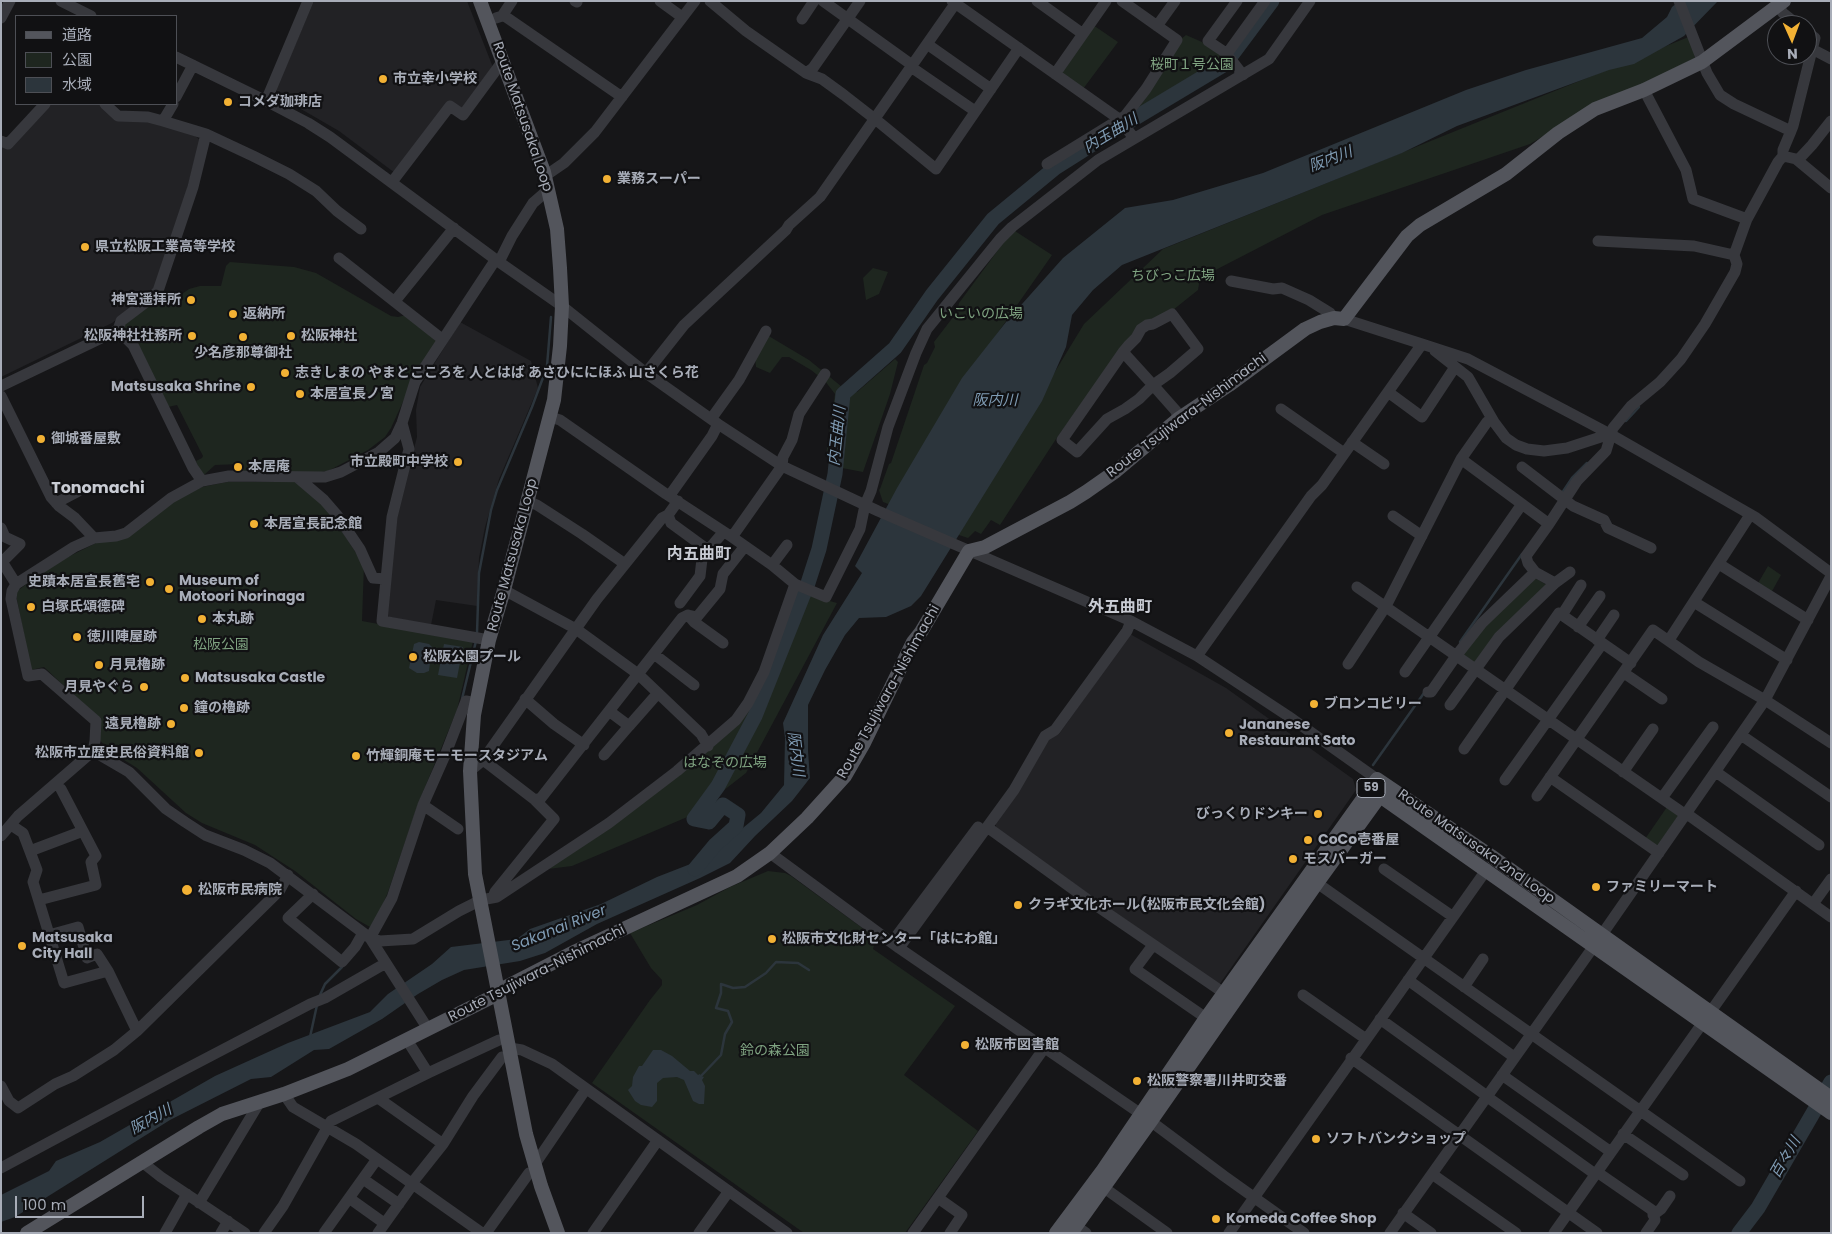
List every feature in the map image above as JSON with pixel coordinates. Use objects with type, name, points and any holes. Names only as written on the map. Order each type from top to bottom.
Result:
[{"type":"main road","name":"Route Matsusaka Loop","points":[[480,1],[547,183],[556,229],[562,306],[557,382],[550,417],[489,640],[474,715],[470,771],[475,874],[486,903],[498,987],[503,1048],[526,1134],[532,1168],[558,1233]]},
{"type":"main road","points":[[1339,319],[1392,258],[1394,252],[1407,236],[1420,224],[1506,174],[1558,133],[1595,110],[1644,90],[1701,56],[1781,4]]},
{"type":"main road","name":"Route Tsujiwara-Nishimachi","points":[[27,1233],[222,1114],[284,1094],[348,1069],[407,1040],[426,1027],[490,998],[498,987],[715,888],[737,876],[770,853],[807,818],[850,768],[913,642],[921,632],[969,551],[985,547],[1070,502],[1116,471],[1178,419],[1305,329],[1320,322],[1339,319]]},
{"type":"main road","name":"Route Matsusaka 2nd Loop","points":[[1078,1230],[1206,1018],[1377,779],[1483,851],[1598,941],[1810,1091],[1830,1112]]},
{"type":"main road","name":"Route Matsusaka 2nd Loop","points":[[1056,1233],[1146,1117],[1380,796],[1487,869],[1598,941]]},
{"type":"main road","name":"Route Matsusaka 2nd Loop","points":[[1810,1091],[1831,1098]]},
{"type":"street","points":[[1,18],[10,1]]},
{"type":"street","points":[[266,101],[308,1]]},
{"type":"street","points":[[488,22],[502,16],[512,1]]},
{"type":"street","points":[[660,1],[682,17]]},
{"type":"street","points":[[1,836],[18,816],[93,751],[96,736],[96,721],[42,674],[28,676],[11,599],[12,591],[16,584],[74,547],[94,538],[126,533],[180,493],[202,481],[228,476],[325,477],[363,462],[387,446],[395,438],[402,423],[415,382],[533,203],[547,183],[578,150],[622,97],[695,1]]},
{"type":"street","points":[[710,1],[746,31],[806,73],[822,79],[936,169],[1019,48]]},
{"type":"street","points":[[802,19],[814,1]]},
{"type":"street","points":[[823,1],[975,111]]},
{"type":"street","points":[[806,73],[813,68],[860,1]]},
{"type":"street","points":[[1037,1],[1083,34]]},
{"type":"street","points":[[1055,74],[1106,1]]},
{"type":"street","points":[[1047,164],[1125,116],[1146,89],[1177,40],[1122,1]]},
{"type":"street","points":[[1157,26],[1175,1]]},
{"type":"street","points":[[1237,1],[1208,41],[1229,56],[1243,75]]},
{"type":"street","points":[[1229,56],[1229,51],[1265,1]]},
{"type":"street","points":[[550,417],[560,420],[674,498],[726,537],[745,546],[802,587],[826,597],[860,529],[888,426],[927,329],[1000,239],[1012,227],[1131,134],[1243,75],[1269,59],[1310,1]]},
{"type":"street","points":[[1679,1],[1701,56],[1720,95],[1734,104],[1791,131]]},
{"type":"street","points":[[65,2],[89,15]]},
{"type":"street","points":[[646,373],[684,324],[820,197],[955,2],[1120,119],[1131,134]]},
{"type":"street","points":[[502,16],[622,97]]},
{"type":"street","points":[[927,44],[991,88]]},
{"type":"street","points":[[1817,52],[1831,59]]},
{"type":"street","points":[[178,58],[266,101],[330,137],[562,306],[646,373],[782,466],[878,511],[1131,621],[1197,656],[1288,716],[1377,779],[1380,796]]},
{"type":"street","points":[[392,182],[450,106],[464,115],[502,62]]},
{"type":"street","points":[[1808,65],[1793,126],[1783,150],[1831,188]]},
{"type":"street","points":[[178,94],[194,66]]},
{"type":"street","points":[[1644,90],[1686,170],[1693,199],[1747,219]]},
{"type":"street","points":[[1,141],[8,144],[44,105]]},
{"type":"street","points":[[106,105],[118,116],[148,117],[206,134],[289,174],[316,191],[337,211],[361,229]]},
{"type":"street","points":[[163,121],[172,105]]},
{"type":"street","points":[[1556,583],[1535,572],[1528,563],[1526,556],[1545,521],[1562,496],[1603,456],[1611,436],[1631,406],[1660,382],[1681,359],[1705,324],[1735,272],[1737,264],[1734,255],[1747,219],[1778,162],[1792,158],[1812,145],[1831,121]]},
{"type":"street","points":[[1,386],[118,330],[121,321],[150,299],[158,290],[193,186],[206,134]]},
{"type":"street","points":[[395,300],[454,228]]},
{"type":"street","points":[[1598,241],[1694,246],[1734,255]]},
{"type":"street","points":[[339,258],[395,300],[442,339]]},
{"type":"street","points":[[1231,281],[1273,289],[1282,288],[1309,300],[1339,319],[1468,358],[1750,515],[1831,575],[1765,700],[1598,941],[1390,1233]]},
{"type":"street","points":[[1172,314],[1198,349],[1153,385],[1139,399],[1107,419],[1077,452],[1062,440],[1141,329],[1172,314]]},
{"type":"street","points":[[118,330],[133,345],[193,468],[202,481]]},
{"type":"street","points":[[470,771],[483,760],[597,599],[662,518],[668,514],[674,498],[712,436],[714,421],[766,331]]},
{"type":"street","points":[[1425,345],[1468,377],[1494,422],[1506,438],[1521,447],[1544,451],[1567,448],[1611,436]]},
{"type":"street","points":[[1197,656],[1311,496],[1322,485],[1388,392],[1425,345]]},
{"type":"street","points":[[1123,352],[1176,411],[1178,419]]},
{"type":"street","points":[[1388,392],[1422,417],[1455,367]]},
{"type":"street","points":[[680,603],[700,576],[702,559],[708,550],[726,537],[782,466],[783,457],[792,440],[798,414],[825,374]]},
{"type":"street","points":[[1,396],[56,503],[76,518],[94,538]]},
{"type":"street","points":[[1281,409],[1344,454]]},
{"type":"street","points":[[1348,664],[1386,606],[1461,459],[1487,422]]},
{"type":"street","points":[[402,423],[409,449],[392,517],[382,621],[489,640]]},
{"type":"street","points":[[1352,442],[1384,464]]},
{"type":"street","points":[[1461,459],[1545,521]]},
{"type":"street","points":[[1522,467],[1573,506],[1604,520],[1608,528],[1650,548]]},
{"type":"street","points":[[297,477],[324,500],[337,515],[360,549],[373,578],[386,579]]},
{"type":"street","points":[[56,503],[77,492]]},
{"type":"street","points":[[527,501],[537,505],[625,564]]},
{"type":"street","points":[[1405,672],[1522,504]]},
{"type":"street","points":[[668,514],[671,523],[708,550]]},
{"type":"street","points":[[1669,640],[1750,515]]},
{"type":"street","points":[[1393,516],[1422,536]]},
{"type":"street","points":[[1,528],[5,537],[20,544],[2,561],[16,584]]},
{"type":"street","points":[[772,565],[787,545]]},
{"type":"street","points":[[535,800],[541,798],[584,745],[682,618],[688,615],[697,617],[720,589],[723,574],[745,546]]},
{"type":"street","points":[[1719,564],[1808,620]]},
{"type":"street","points":[[1428,692],[1431,692],[1454,653],[1535,572]]},
{"type":"street","points":[[1450,705],[1475,669],[1506,630],[1570,572]]},
{"type":"street","points":[[1464,749],[1559,614],[1562,615],[1582,585]]},
{"type":"street","points":[[366,935],[385,941],[413,939],[486,903],[546,866],[609,823],[708,746],[736,720],[748,703],[802,587]]},
{"type":"street","points":[[1357,587],[1623,772],[1687,814],[1831,917]]},
{"type":"street","points":[[504,590],[576,629],[638,674],[701,734],[708,746]]},
{"type":"street","points":[[1578,627],[1600,596]]},
{"type":"street","points":[[1694,602],[1787,660]]},
{"type":"street","points":[[1505,781],[1600,642],[1614,614]]},
{"type":"street","points":[[688,615],[698,626],[723,643]]},
{"type":"street","points":[[1562,615],[1600,642],[1662,699]]},
{"type":"street","points":[[896,945],[982,827],[1019,782],[1045,736],[1055,730],[1127,631],[1131,621]]},
{"type":"street","points":[[1537,796],[1653,630],[1699,662],[1765,700],[1831,743]]},
{"type":"street","points":[[654,654],[694,685]]},
{"type":"street","points":[[604,755],[658,693]]},
{"type":"street","points":[[525,699],[554,724],[584,745]]},
{"type":"street","points":[[312,894],[288,918],[342,962],[366,935],[392,898],[423,805],[446,753],[466,700],[476,703]]},
{"type":"street","points":[[609,711],[629,726]]},
{"type":"street","points":[[1662,798],[1713,727]]},
{"type":"street","points":[[1623,772],[1653,730]]},
{"type":"street","points":[[1741,735],[1831,797]]},
{"type":"street","points":[[93,751],[129,772],[166,809],[185,822],[205,835],[264,859],[288,875],[366,935],[387,964],[426,1027]]},
{"type":"street","points":[[483,760],[535,800],[554,819],[486,903]]},
{"type":"street","points":[[1716,772],[1818,845]]},
{"type":"street","points":[[1550,777],[1659,853]]},
{"type":"street","points":[[39,900],[96,885],[91,862],[96,856],[61,789]]},
{"type":"street","points":[[423,805],[458,829]]},
{"type":"street","points":[[11,825],[23,833],[37,870],[33,882],[64,983],[108,971]]},
{"type":"street","points":[[982,827],[1224,992]]},
{"type":"street","points":[[30,851],[83,831]]},
{"type":"street","points":[[770,853],[896,945],[1146,1117],[1304,1233]]},
{"type":"street","points":[[1384,869],[1452,916]]},
{"type":"street","points":[[1229,1233],[1487,869]]},
{"type":"street","points":[[1,1086],[5,1103],[18,1108],[114,1050],[137,1031],[280,890],[288,875]]},
{"type":"street","points":[[1813,904],[1831,879]]},
{"type":"street","points":[[1317,883],[1740,1181]]},
{"type":"street","points":[[1554,1233],[1639,1110],[1796,891]]},
{"type":"street","points":[[49,935],[78,927],[87,958],[97,954],[108,971],[137,1031]]},
{"type":"street","points":[[1153,945],[1135,969],[1206,1018]]},
{"type":"street","points":[[1464,987],[1483,959]]},
{"type":"street","points":[[1,1168],[387,964]]},
{"type":"street","points":[[1408,980],[1514,1057]]},
{"type":"street","points":[[1303,995],[1366,1039]]},
{"type":"street","points":[[1380,1019],[1486,1096],[1652,1210],[1654,1220],[1646,1233]]},
{"type":"street","points":[[407,1040],[428,1073]]},
{"type":"street","points":[[913,1233],[1045,1047]]},
{"type":"street","points":[[349,1198],[381,1228],[443,1144],[503,1048]]},
{"type":"street","points":[[264,1233],[287,1198],[331,1121],[428,1073],[503,1048],[532,1054],[552,1064],[787,1233]]},
{"type":"street","points":[[1352,1058],[1597,1233]]},
{"type":"street","points":[[1502,1075],[1611,1152]]},
{"type":"street","points":[[486,1233],[586,1089]]},
{"type":"street","points":[[284,1094],[293,1107],[377,1159],[482,1233]]},
{"type":"street","points":[[378,1098],[443,1144]]},
{"type":"street","points":[[199,1202],[261,1100]]},
{"type":"street","points":[[1623,1134],[1683,1175]]},
{"type":"street","points":[[593,1233],[658,1140]]},
{"type":"street","points":[[324,1233],[377,1159]]},
{"type":"street","points":[[142,1162],[161,1177],[245,1233]]},
{"type":"street","points":[[1432,1174],[1516,1233]]},
{"type":"street","points":[[363,1179],[399,1204]]},
{"type":"street","points":[[1103,1187],[1167,1233]]},
{"type":"street","points":[[699,1233],[729,1191]]},
{"type":"street","points":[[165,1233],[187,1194]]},
{"type":"street","points":[[1653,1215],[1661,1209],[1670,1196]]},
{"type":"street","points":[[938,1198],[962,1215],[950,1233]]},
{"type":"street","points":[[1403,1213],[1430,1233]]},
{"type":"street","points":[[221,1233],[228,1221]]},
{"type":"shaded area","name":"市立幸小学校","points":[[314,1],[467,1],[494,70],[463,111],[449,102],[395,173],[339,131],[282,98],[276,89]]},
{"type":"shaded area","name":"県立松阪工業高等学校","points":[[47,105],[104,105],[150,122],[194,135],[200,140],[182,208],[152,292],[112,323],[1,377],[1,146]]},
{"type":"shaded area","name":"市立殿町中学校","points":[[460,322],[531,361],[538,388],[499,479],[485,527],[479,558],[477,606],[436,600],[431,625],[389,617],[385,612],[396,518],[417,437],[416,410],[420,387]]},
{"type":"shaded area","points":[[1130,634],[1226,688],[1353,779],[1356,790],[1219,985],[996,829],[996,822],[1050,737],[1059,734]]},
{"type":"green space","points":[[1093,25],[1118,42],[1083,89],[1062,75],[1061,70]]},
{"type":"green space","name":"桜町１号公園","points":[[1186,35],[1202,42],[1223,57],[1230,65],[1229,70],[1132,124],[1127,118],[1181,39]]},
{"type":"green space","name":"ちびっこ広場","points":[[1691,36],[1695,58],[1574,118],[1530,144],[1322,215],[1200,278],[1198,290],[1173,310],[1153,320],[1111,364],[1056,439],[1000,525],[991,520],[981,534],[975,531],[968,538],[956,534],[1084,324],[1163,249]]},
{"type":"green space","name":"いこいの広場","points":[[1015,231],[1052,255],[960,387],[891,505],[883,502],[879,490],[891,463],[924,365],[927,363],[935,347],[934,342],[957,312],[959,303],[1004,242]]},
{"type":"green space","name":"Matsusaka Shrine","points":[[230,262],[294,267],[316,273],[391,316],[406,315],[437,341],[412,382],[385,437],[368,450],[328,471],[315,473],[243,471],[240,464],[215,465],[204,475],[199,471],[196,461],[203,456],[177,405],[168,407],[123,323],[151,303],[163,303],[178,297],[189,289],[200,286],[221,286],[226,266]]},
{"type":"green space","points":[[873,268],[888,272],[879,294],[866,300],[863,278]]},
{"type":"green space","points":[[767,335],[809,360],[847,391],[857,392],[895,359],[898,362],[890,394],[863,472],[842,468],[835,480],[828,477],[832,463],[826,455],[835,394],[825,381],[789,357],[782,357],[770,373],[756,367],[755,357]]},
{"type":"green space","name":"松阪公園","points":[[227,482],[295,482],[322,501],[364,565],[362,621],[473,641],[457,710],[418,804],[388,892],[380,911],[370,927],[356,919],[295,871],[255,845],[202,823],[186,813],[137,768],[116,755],[99,740],[98,718],[44,667],[31,670],[16,595],[17,591],[56,563],[185,494],[202,487]]},
{"type":"green space","points":[[1768,566],[1781,575],[1771,593],[1757,585]]},
{"type":"green space","points":[[1535,578],[1550,587],[1476,664],[1462,655],[1493,617]]},
{"type":"green space","name":"はなぞの広場","points":[[800,590],[837,603],[746,773],[692,815],[572,866],[548,869],[737,722],[794,595]]},
{"type":"green space","points":[[1667,807],[1679,815],[1657,847],[1645,839]]},
{"type":"green space","name":"鈴の森公園","points":[[768,871],[785,873],[791,876],[876,938],[873,949],[955,1006],[904,1075],[978,1131],[905,1233],[804,1233],[592,1083],[662,985],[662,980],[651,968],[630,933],[697,905],[730,887]]},
{"type":"water","name":"阪内川","points":[[1679,1],[1718,1],[1684,36],[1634,64],[1609,70],[1457,126],[1402,153],[1122,265],[1093,290],[1072,315],[1066,347],[1042,401],[921,596],[911,606],[886,617],[859,618],[845,635],[808,705],[810,778],[792,801],[730,863],[597,924],[545,953],[520,961],[464,970],[442,980],[382,1019],[329,1049],[314,1050],[271,1077],[251,1079],[170,1120],[15,1217],[1,1222],[1,1195],[49,1171],[56,1161],[100,1142],[215,1076],[288,1043],[370,1012],[388,994],[432,964],[451,947],[517,939],[530,929],[601,904],[657,877],[693,863],[721,846],[761,813],[784,785],[785,738],[783,723],[823,635],[862,573],[855,566],[897,488],[962,378],[1006,322],[1063,258],[1125,208],[1173,200],[1263,173],[1466,90],[1526,70],[1642,38],[1667,17],[1672,7]]},
{"type":"water","points":[[419,642],[429,644],[432,647],[429,671],[424,673],[417,673],[409,668],[414,644]]},
{"type":"water","points":[[444,644],[463,647],[457,678],[438,675]]},
{"type":"water","points":[[653,1050],[661,1050],[672,1056],[690,1071],[694,1071],[704,1077],[702,1080],[705,1086],[704,1104],[693,1101],[684,1080],[677,1077],[663,1078],[657,1083],[657,1101],[652,1107],[641,1105],[635,1101],[628,1090],[632,1086],[633,1077],[639,1066],[642,1066]]},
{"type":"waterway","name":"内玉曲川","points":[[695,869],[715,845],[736,826],[738,815],[723,805],[709,822],[694,819],[718,786],[755,716],[808,583],[819,549],[835,474],[843,394],[895,348],[932,295],[993,219],[1055,168],[1225,64],[1272,1]]},
{"type":"waterway","points":[[477,633],[479,573],[491,510],[497,490],[547,366],[551,317]]},
{"type":"waterway","points":[[1626,421],[1639,407]]},
{"type":"waterway","points":[[1562,493],[1572,478],[1587,463]]},
{"type":"waterway","points":[[1460,642],[1522,554]]},
{"type":"waterway","points":[[462,699],[476,641]]},
{"type":"waterway","points":[[1373,765],[1424,693]]},
{"type":"waterway","points":[[701,1076],[721,1055],[725,1034],[732,1022],[728,1011],[716,1008],[721,993],[721,984],[733,988],[745,987],[766,973],[776,962],[798,963],[809,970]]},
{"type":"waterway","points":[[320,995],[325,984],[342,967]]},
{"type":"waterway","points":[[310,1037],[317,1005]]},
{"type":"waterway","name":"百々川","points":[[1739,1233],[1758,1208],[1831,1082]]},
{"type":"place","name":"市立幸小学校","points":[[383,79]]},
{"type":"place","name":"コメダ珈琲店","points":[[228,102]]},
{"type":"place","name":"業務スーパー","points":[[607,179]]},
{"type":"place","name":"県立松阪工業高等学校","points":[[85,247]]},
{"type":"place","name":"神宮遥拝所","points":[[191,300]]},
{"type":"place","name":"返納所","points":[[233,314]]},
{"type":"place","name":"松阪神社社務所","points":[[192,336]]},
{"type":"place","name":"松阪神社","points":[[291,336]]},
{"type":"place","name":"少名彦那尊御社","points":[[243,337]]},
{"type":"place","name":"志きしまの やまとこころを 人とはば あさひににほふ 山さくら花","points":[[285,373]]},
{"type":"place","name":"Matsusaka Shrine","points":[[251,387]]},
{"type":"place","name":"本居宣長ノ宮","points":[[300,394]]},
{"type":"place","name":"御城番屋敷","points":[[41,439]]},
{"type":"place","name":"市立殿町中学校","points":[[458,462]]},
{"type":"place","name":"本居庵","points":[[238,467]]},
{"type":"place","name":"本居宣長記念館","points":[[254,524]]},
{"type":"place","name":"史蹟本居宣長舊宅","points":[[150,582]]},
{"type":"place","name":"Museum of Motoori Norinaga","points":[[169,589]]},
{"type":"place","name":"白塚氏頌德碑","points":[[31,607]]},
{"type":"place","name":"本丸跡","points":[[202,619]]},
{"type":"place","name":"徳川陣屋跡","points":[[77,637]]},
{"type":"place","name":"松阪公園プール","points":[[413,657]]},
{"type":"place","name":"月見櫓跡","points":[[99,665]]},
{"type":"place","name":"Matsusaka Castle","points":[[185,678]]},
{"type":"place","name":"月見やぐら","points":[[144,687]]},
{"type":"place","name":"ブロンコビリー","points":[[1314,704]]},
{"type":"place","name":"鐘の櫓跡","points":[[184,708]]},
{"type":"place","name":"遠見櫓跡","points":[[171,724]]},
{"type":"place","name":"Jananese Restaurant Sato","points":[[1229,733]]},
{"type":"place","name":"松阪市立歴史民俗資料館","points":[[199,753]]},
{"type":"place","name":"竹輝銅庵モーモースタジアム","points":[[356,756]]},
{"type":"place","name":"びっくりドンキー","points":[[1318,814]]},
{"type":"place","name":"CoCo壱番屋","points":[[1308,840]]},
{"type":"place","name":"モスバーガー","points":[[1293,859]]},
{"type":"place","name":"ファミリーマート","points":[[1596,887]]},
{"type":"place","name":"松阪市民病院","points":[[187,890]]},
{"type":"place","name":"クラギ文化ホール(松阪市民文化会館)","points":[[1018,905]]},
{"type":"place","name":"松阪市文化財センター「はにわ館」","points":[[772,939]]},
{"type":"place","name":"Matsusaka City Hall","points":[[22,946]]},
{"type":"place","name":"松阪市図書館","points":[[965,1045]]},
{"type":"place","name":"松阪警察署川井町交番","points":[[1137,1081]]},
{"type":"place","name":"ソフトバンクショップ","points":[[1316,1139]]},
{"type":"place","name":"Komeda Coffee Shop","points":[[1216,1219]]},
{"type":"district","name":"Tonomachi","points":[[98,489]]},
{"type":"district","name":"内五曲町","points":[[699,555]]},
{"type":"district","name":"外五曲町","points":[[1120,608]]},
{"type":"water label","name":"Sakanai River","points":[[559,929]]}]
